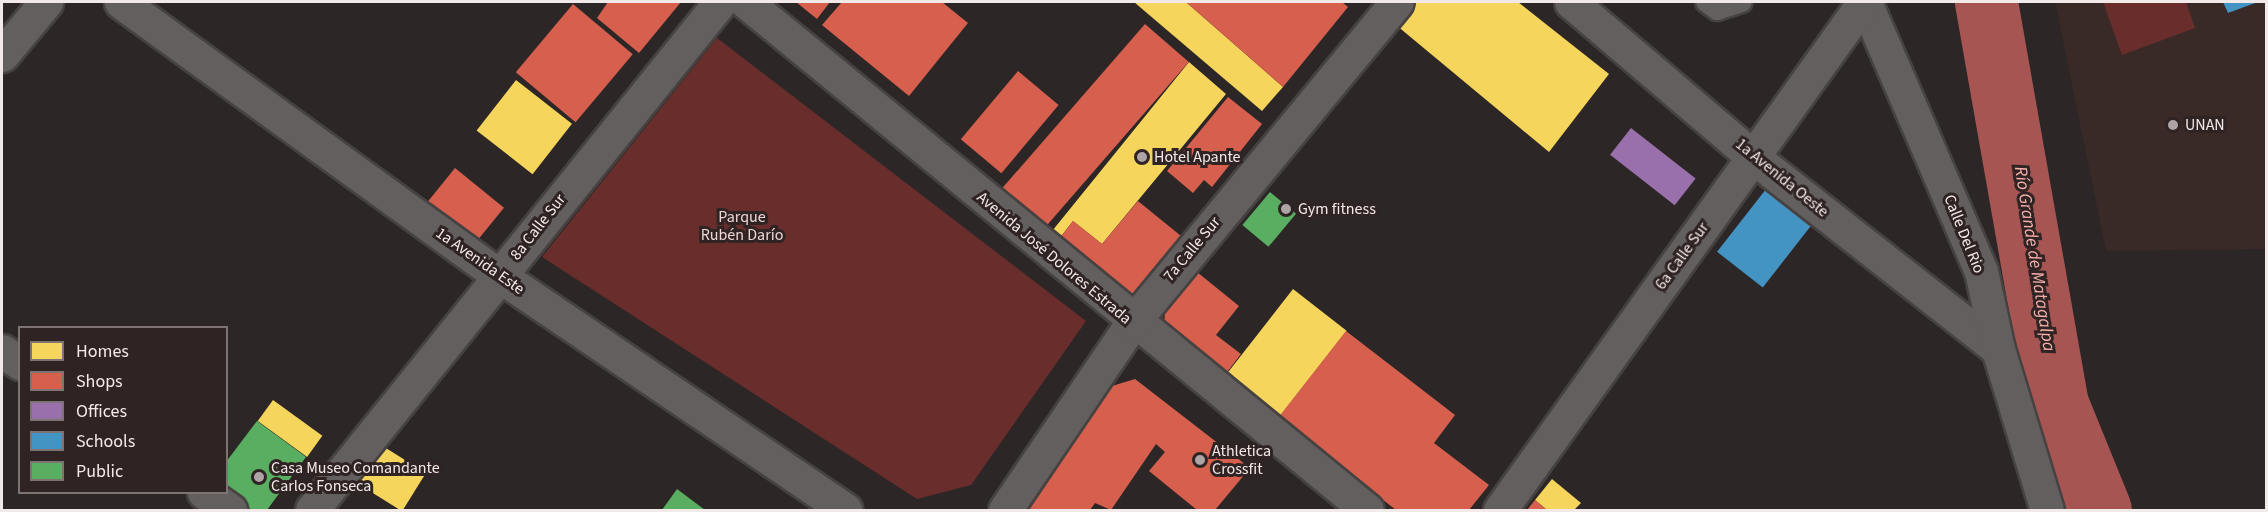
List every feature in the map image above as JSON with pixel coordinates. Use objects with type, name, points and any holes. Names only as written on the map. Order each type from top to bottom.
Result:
[{"type":"street","points":[[2,55],[46,2]]},
{"type":"street","name":"1a Avenida Este","points":[[121,2],[500,276],[845,510]]},
{"type":"street","name":"8a Calle Sur","points":[[312,510],[720,2]]},
{"type":"street","name":"Avenida José Dolores Estrada","points":[[746,2],[1132,323],[1367,510]]},
{"type":"street","name":"7a Calle Sur","points":[[1005,510],[1132,323],[1397,2]]},
{"type":"street","name":"1a Avenida Oeste","points":[[1571,2],[1753,157],[1998,349]]},
{"type":"street","name":"6a Calle Sur","points":[[1500,510],[1864,2]]},
{"type":"street","name":"Calle Del Rio","points":[[1864,2],[1981,271],[1998,349],[2047,510]]},
{"type":"street","points":[[2,351],[18,362]]},
{"type":"street","points":[[207,494],[230,510]]},
{"type":"lane","points":[[1706,2],[1717,10],[1742,2]]},
{"type":"shaded area","name":"UNAN","points":[[2055,2],[2266,2],[2266,249],[2106,251]]},
{"type":"green space","points":[[2103,2],[2186,2],[2195,28],[2122,55]]},
{"type":"green space","name":"Parque Rubén Darío","points":[[717,38],[1086,321],[971,485],[917,499],[542,257]]},
{"type":"building: Homes","points":[[1134,2],[1186,2],[1283,87],[1262,111]]},
{"type":"building: Homes","points":[[1406,2],[1518,2],[1609,74],[1549,152],[1390,20]]},
{"type":"building: Homes","name":"Hotel Apante","points":[[1189,62],[1226,94],[1102,244],[1073,221],[1052,248],[1044,241]]},
{"type":"building: Homes","points":[[516,80],[572,124],[533,174],[477,130]]},
{"type":"building: Homes","points":[[1293,289],[1347,331],[1278,418],[1225,376]]},
{"type":"building: Homes","points":[[273,400],[322,436],[307,457],[258,421]]},
{"type":"building: Homes","points":[[381,445],[426,473],[403,510],[357,483]]},
{"type":"building: Homes","points":[[1552,479],[1581,503],[1574,510],[1547,510],[1535,500]]},
{"type":"building: Shops","points":[[608,2],[681,2],[639,53],[597,18]]},
{"type":"building: Shops","points":[[796,2],[830,2],[817,19]]},
{"type":"building: Shops","points":[[842,2],[942,2],[968,23],[909,96],[822,25]]},
{"type":"building: Shops","points":[[1186,2],[1342,2],[1348,7],[1283,87]]},
{"type":"building: Shops","points":[[573,4],[633,54],[576,122],[516,72]]},
{"type":"building: Shops","points":[[1145,24],[1189,62],[1036,238],[992,200]]},
{"type":"building: Shops","points":[[1018,71],[1059,105],[1001,173],[961,139]]},
{"type":"building: Shops","points":[[1228,97],[1262,124],[1212,187],[1204,180],[1193,193],[1167,171]]},
{"type":"building: Shops","points":[[455,168],[504,208],[471,248],[422,208]]},
{"type":"building: Shops","points":[[1138,201],[1181,236],[1128,299],[1052,248],[1073,221],[1102,244]]},
{"type":"building: Shops","points":[[1197,272],[1239,306],[1216,335],[1241,354],[1224,376],[1164,327],[1165,310]]},
{"type":"building: Shops","points":[[1346,331],[1455,415],[1434,443],[1489,485],[1469,510],[1396,510],[1278,418]]},
{"type":"building: Shops","points":[[1135,379],[1250,468],[1215,510],[1197,510],[1149,471],[1165,452],[1156,444],[1111,510],[1095,503],[1090,510],[1029,510],[1112,386]]},
{"type":"building: Shops","points":[[1535,500],[1547,510],[1527,510]]},
{"type":"building: Offices","points":[[1631,128],[1696,178],[1675,205],[1610,155]]},
{"type":"building: Schools","points":[[2223,2],[2258,2],[2228,13]]},
{"type":"building: Schools","points":[[1770,184],[1816,220],[1763,287],[1717,252]]},
{"type":"building: Public","points":[[1270,192],[1296,214],[1268,247],[1242,225]]},
{"type":"building: Public","name":"Casa Museo Comandante Carlos Fonseca","points":[[257,421],[306,457],[267,510],[252,510],[228,492],[228,459]]},
{"type":"building: Public","points":[[677,489],[705,510],[662,510]]},
{"type":"waterway","name":"Río Grande de Matagalpa","points":[[1986,2],[2057,404],[2100,510]]},
{"type":"place","name":"UNAN","points":[[2173,125]]},
{"type":"place","name":"Hotel Apante","points":[[1142,157]]},
{"type":"place","name":"Gym fitness","points":[[1286,209]]},
{"type":"place","name":"Athletica Crossfit","points":[[1200,460]]},
{"type":"place","name":"Casa Museo Comandante Carlos Fonseca","points":[[259,477]]}]
